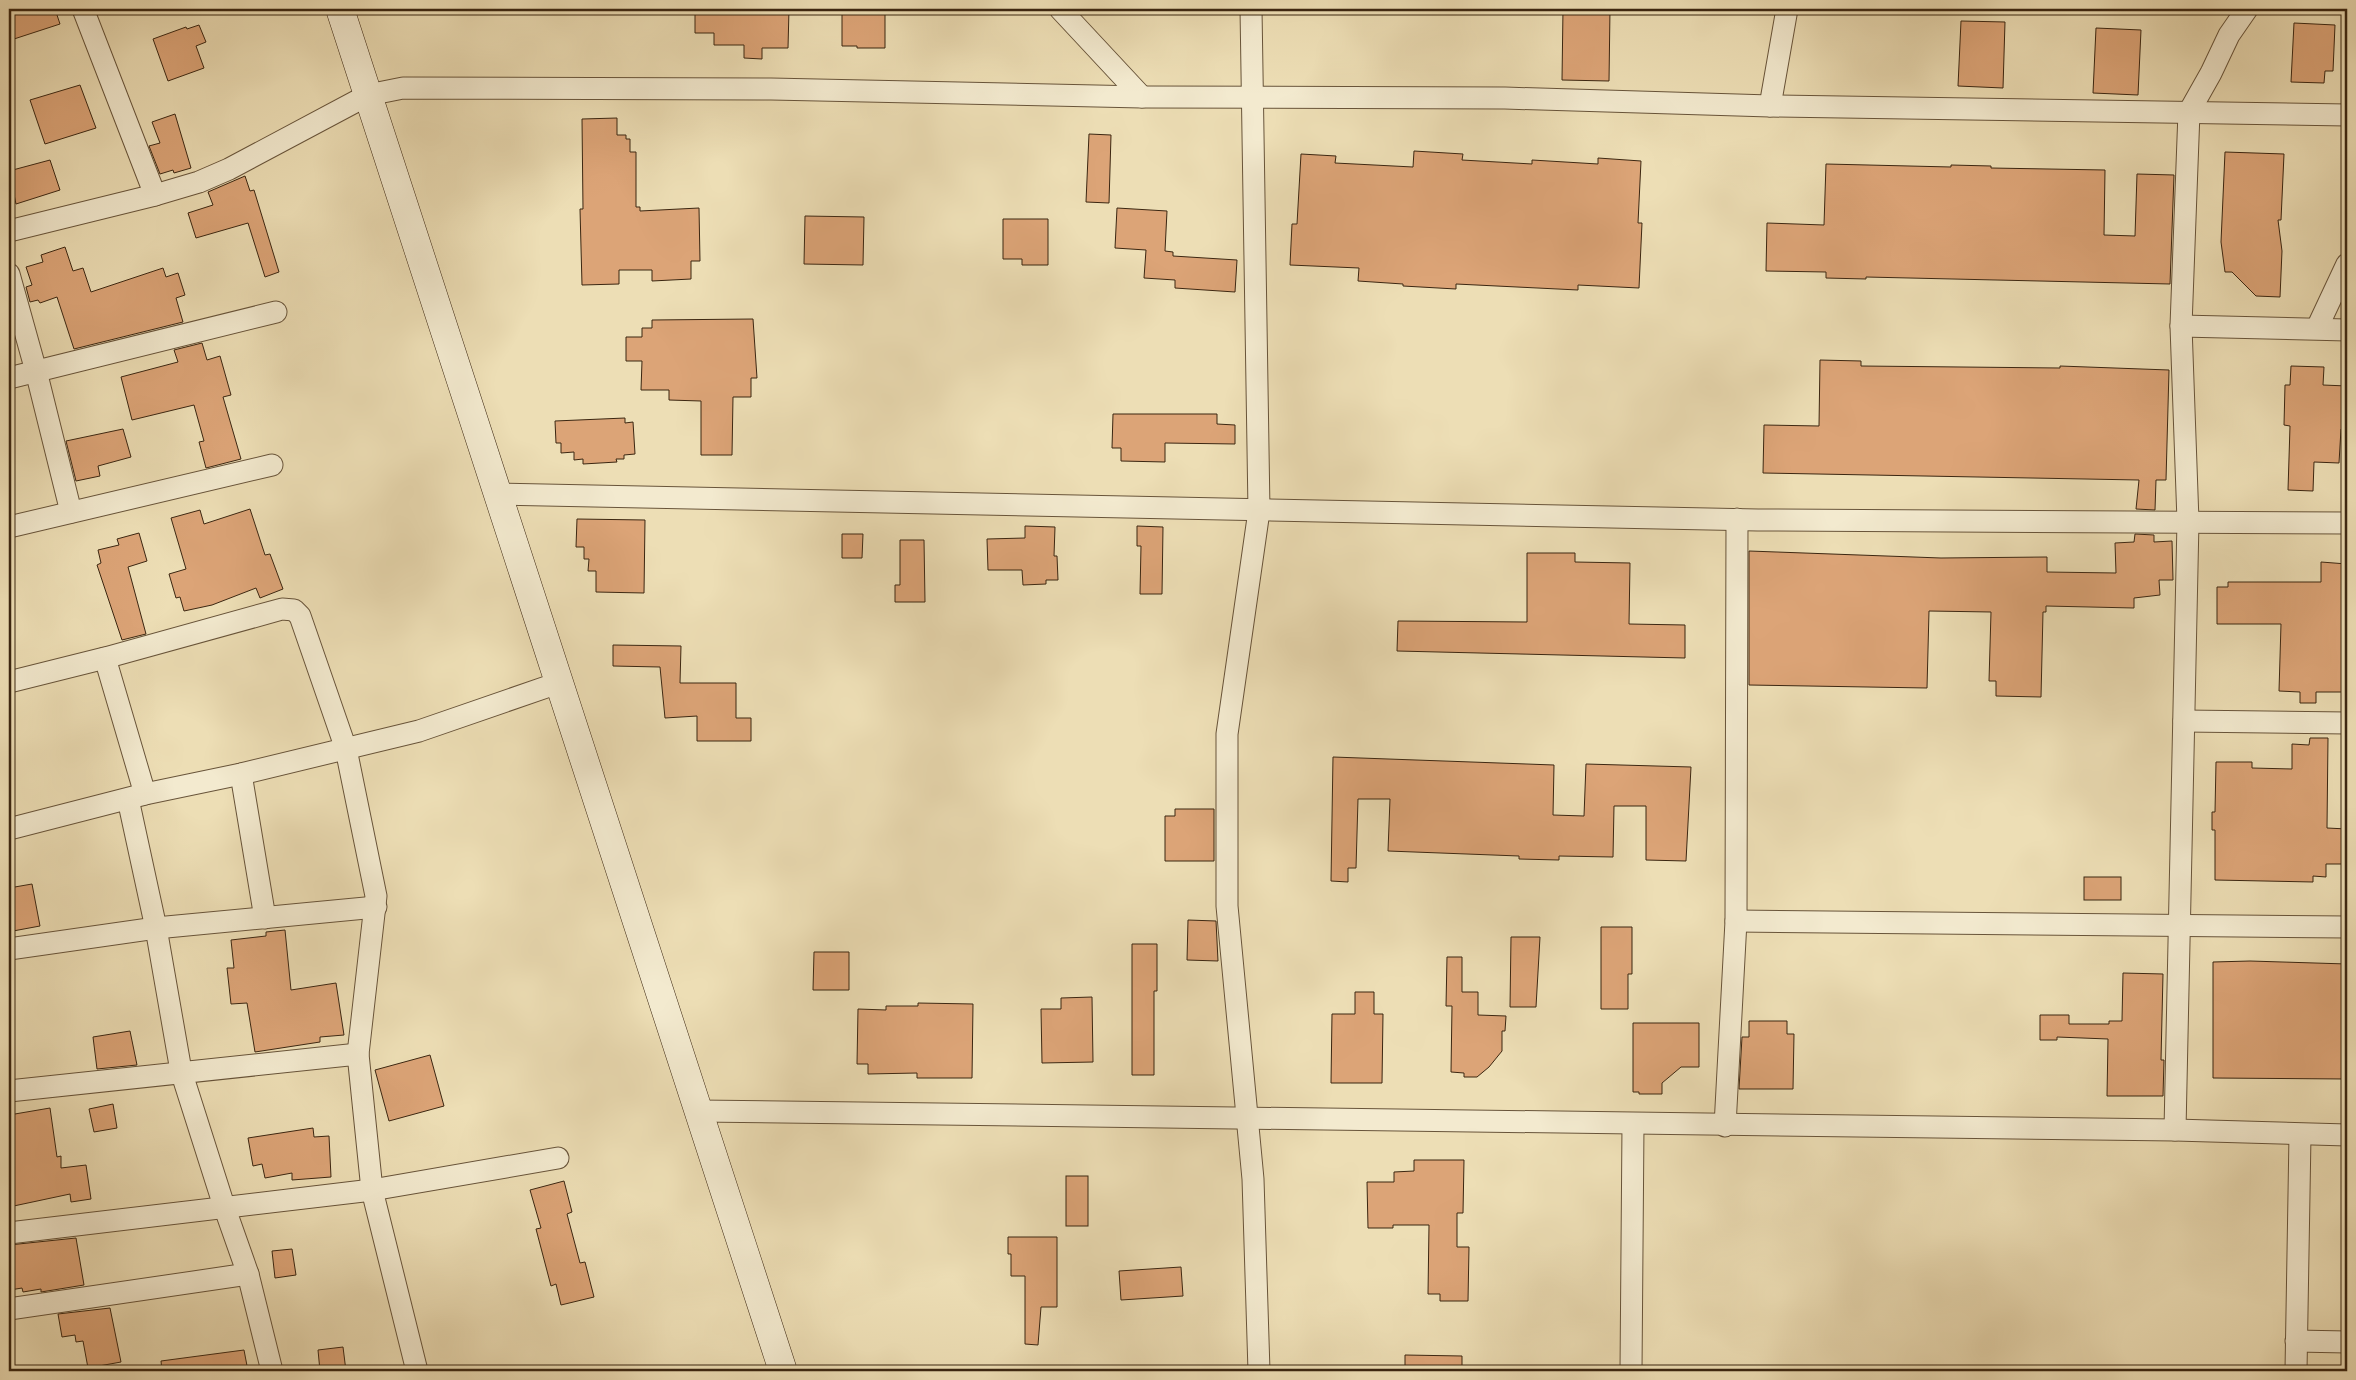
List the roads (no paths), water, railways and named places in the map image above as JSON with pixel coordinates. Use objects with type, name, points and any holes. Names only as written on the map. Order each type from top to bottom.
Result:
[{"type":"street","points":[[83,9],[155,195]]},
{"type":"street","points":[[340,9],[783,1371]]},
{"type":"street","points":[[1060,9],[1142,97]]},
{"type":"street","points":[[1250,9],[1253,98],[1258,511],[1227,734],[1227,906],[1253,1178],[1259,1371]]},
{"type":"street","points":[[1770,106],[1787,9]]},
{"type":"street","points":[[2174,1130],[2188,521],[2181,326],[2189,112],[2211,73],[2229,35],[2247,9]]},
{"type":"street","points":[[9,231],[155,195],[199,182],[229,169],[368,95],[394,89],[432,86],[771,89],[1142,97],[1505,98],[1770,106],[2347,115]]},
{"type":"street","points":[[2317,328],[2347,264]]},
{"type":"street","points":[[9,274],[36,371],[71,512]]},
{"type":"street","points":[[9,378],[276,312]]},
{"type":"street","points":[[2181,326],[2347,330]]},
{"type":"street","points":[[9,527],[272,465]]},
{"type":"street","points":[[498,494],[1258,511],[1737,519],[2347,523]]},
{"type":"street","points":[[1725,1126],[1736,921],[1737,519]]},
{"type":"street","points":[[9,682],[105,658],[282,609],[294,610],[300,616],[346,749],[376,896],[358,1054],[372,1190],[416,1371]]},
{"type":"street","points":[[105,658],[136,796],[156,928],[182,1072],[224,1206],[248,1274],[272,1371]]},
{"type":"street","points":[[9,829],[136,796],[240,774],[419,731],[558,683]]},
{"type":"street","points":[[2184,721],[2347,724]]},
{"type":"street","points":[[240,774],[265,918]]},
{"type":"street","points":[[9,949],[156,928],[376,906]]},
{"type":"street","points":[[1736,921],[2347,927]]},
{"type":"street","points":[[9,1090],[358,1054]]},
{"type":"street","points":[[699,1111],[1633,1125],[2174,1130],[2347,1136]]},
{"type":"street","points":[[1632,1371],[1633,1125]]},
{"type":"street","points":[[2296,1371],[2300,1135]]},
{"type":"street","points":[[9,1233],[224,1206],[372,1190],[558,1158]]},
{"type":"street","points":[[9,1309],[248,1274]]},
{"type":"street","points":[[2296,1342],[2347,1342]]}]
